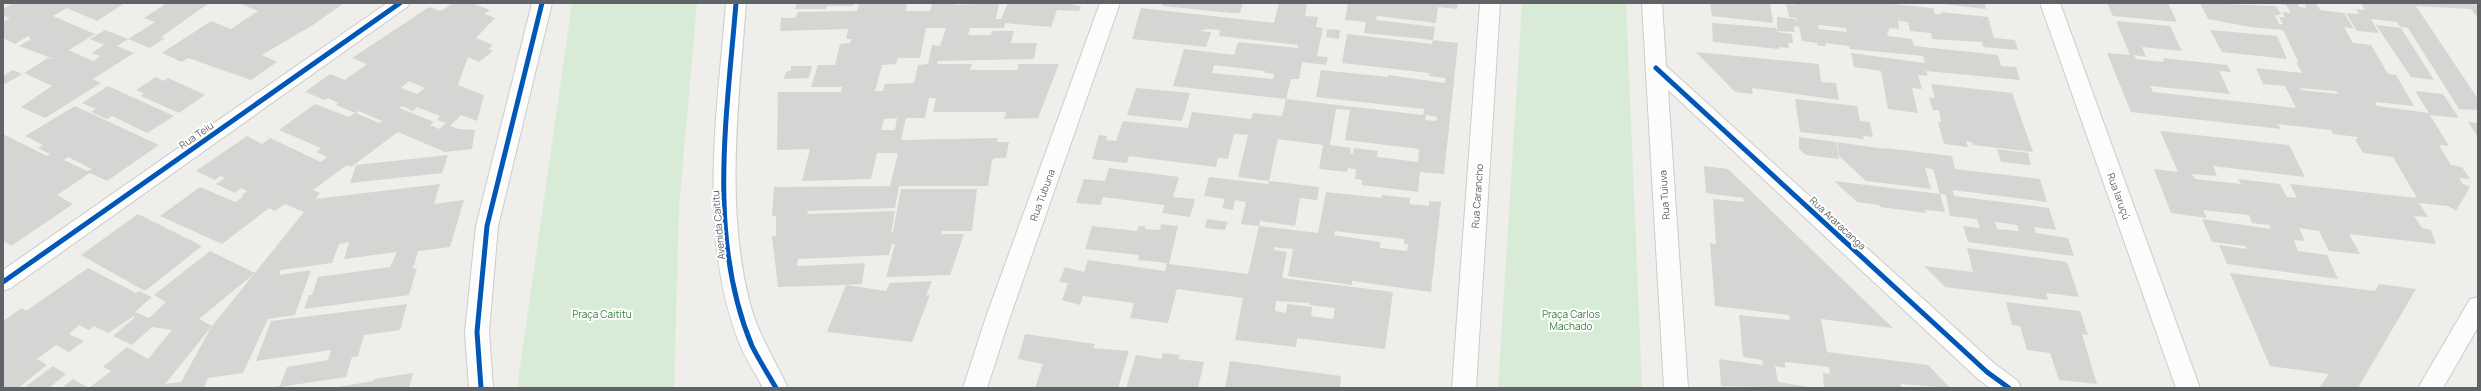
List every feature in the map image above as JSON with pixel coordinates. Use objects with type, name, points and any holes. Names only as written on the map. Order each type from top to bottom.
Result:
[{"type":"street","name":"Rua Teiu","points":[[3,282],[400,3]]},
{"type":"street","points":[[481,388],[477,332],[487,226],[542,3]]},
{"type":"street","name":"Avenida Caititu","points":[[736,3],[724,191],[732,272],[744,324],[765,373],[776,388]]},
{"type":"street","name":"Rua Tubuna","points":[[975,388],[998,317],[1110,3]]},
{"type":"street","name":"Rua Carancho","points":[[1464,388],[1490,3]]},
{"type":"street","name":"Rua Tuiuva","points":[[1652,3],[1676,388]]},
{"type":"street","name":"Rua Iaruçú","points":[[2050,3],[2188,388]]},
{"type":"street","name":"Rua Araracanga","points":[[1656,68],[1987,372],[2010,388]]},
{"type":"street","points":[[2430,388],[2478,306]]},
{"type":"green space","name":"Praça Caititu","points":[[572,3],[697,3],[679,208],[674,388],[517,388]]},
{"type":"green space","name":"Praça Carlos Machado","points":[[1522,3],[1626,3],[1642,388],[1498,388]]},
{"type":"building","points":[[14,3],[125,3],[97,21],[67,8],[53,16],[95,34],[69,50],[93,61],[100,56],[92,53],[104,45],[90,39],[105,30],[128,39],[117,46],[134,53],[93,79],[101,83],[45,118],[21,107],[52,86],[24,73],[48,58],[54,59],[19,46],[31,39],[28,36],[15,44],[3,38],[3,22],[10,18],[3,16],[3,9]]},
{"type":"building","points":[[167,3],[209,3],[161,37],[165,38],[150,48],[128,39],[155,22],[144,18]]},
{"type":"building","points":[[239,3],[344,3],[313,25],[262,55],[277,62],[251,80],[188,58],[182,62],[162,53],[211,21],[231,29],[258,11]]},
{"type":"building","points":[[453,3],[472,3],[490,10],[484,14],[495,18],[476,38],[493,45],[488,49],[493,51],[479,62],[468,57],[458,85],[484,95],[477,121],[461,115],[450,126],[459,129],[475,130],[472,149],[445,152],[398,132],[351,167],[347,165],[313,190],[320,193],[315,199],[440,184],[434,204],[464,200],[450,247],[418,251],[413,269],[417,268],[409,295],[304,309],[309,295],[312,295],[318,277],[390,267],[397,252],[344,259],[349,242],[339,244],[332,263],[281,270],[279,275],[311,270],[295,315],[268,319],[243,373],[208,378],[204,388],[89,388],[111,371],[103,367],[127,347],[148,359],[172,330],[152,327],[132,345],[113,336],[135,317],[134,316],[108,333],[94,326],[89,330],[79,325],[69,334],[84,341],[69,352],[56,345],[37,359],[47,365],[18,388],[3,388],[3,321],[22,308],[26,311],[88,268],[136,293],[139,291],[152,297],[135,312],[149,318],[166,302],[154,295],[210,251],[255,273],[304,212],[285,204],[275,211],[269,208],[222,244],[160,216],[200,187],[235,202],[243,197],[241,196],[247,191],[241,188],[235,193],[216,184],[225,178],[220,176],[215,180],[196,171],[247,136],[262,144],[270,138],[321,162],[327,157],[316,152],[321,148],[279,130],[315,104],[349,117],[355,113],[336,105],[338,103],[328,98],[325,100],[305,92],[330,74],[345,80],[367,64],[352,58],[429,7],[441,11]],"holes":[[[409,81],[425,88],[417,94],[401,88]],[[402,106],[413,111],[417,107],[440,116],[437,120],[446,123],[439,129],[430,125],[434,122],[399,108]],[[359,111],[382,121],[379,123],[356,113]],[[254,274],[212,326],[199,319]],[[212,326],[181,382],[165,384]]]},
{"type":"building","points":[[797,3],[854,3],[853,6],[827,6],[826,9],[795,9]]},
{"type":"building","points":[[859,3],[907,3],[906,11],[930,11],[932,3],[955,3],[955,5],[999,3],[996,19],[1001,19],[1008,3],[1073,3],[1073,5],[1081,6],[1079,11],[1057,10],[1051,27],[1005,23],[1004,28],[970,28],[968,35],[991,35],[992,31],[1014,31],[1011,43],[1037,43],[1034,59],[938,61],[937,64],[972,64],[970,70],[1018,70],[1018,64],[1059,64],[1038,118],[1004,119],[1006,112],[933,112],[936,98],[929,98],[925,118],[906,118],[901,140],[998,138],[997,142],[1009,142],[1006,158],[995,158],[992,160],[988,186],[899,186],[895,208],[808,211],[807,214],[895,211],[891,233],[893,232],[901,189],[977,189],[972,231],[942,231],[941,234],[964,234],[950,275],[886,277],[895,244],[892,244],[889,255],[798,259],[797,266],[865,263],[862,284],[778,287],[772,236],[776,236],[776,216],[772,216],[774,187],[890,186],[898,153],[877,153],[871,179],[802,181],[810,149],[777,150],[778,92],[841,92],[842,87],[811,87],[818,65],[835,65],[840,44],[850,43],[851,39],[846,39],[848,29],[780,31],[781,18],[795,18],[798,12],[857,11]],"holes":[[[926,28],[946,28],[940,46],[932,45],[928,64],[918,65],[914,83],[885,84],[883,91],[875,91],[882,65],[896,64],[898,58],[920,58]],[[897,118],[895,130],[881,130],[884,119]]]},
{"type":"building","points":[[1163,3],[1243,3],[1240,13],[1232,13],[1163,6]]},
{"type":"building","points":[[1279,3],[1307,3],[1305,16],[1318,17],[1316,27],[1323,28],[1317,56],[1328,57],[1326,65],[1302,62],[1299,79],[1291,79],[1286,99],[1173,86],[1184,49],[1234,55],[1238,42],[1298,48],[1298,45],[1219,36],[1220,30],[1208,29],[1199,31],[1211,32],[1206,47],[1132,39],[1141,8],[1274,23]],"holes":[[[1214,65],[1265,71],[1265,73],[1274,74],[1273,79],[1212,73]]]},
{"type":"building","points":[[1348,3],[1458,3],[1457,9],[1438,7],[1436,23],[1377,16],[1376,20],[1435,27],[1433,40],[1364,33],[1366,22],[1345,20]]},
{"type":"building","points":[[1710,3],[1770,3],[1773,23],[1712,16]]},
{"type":"building","points":[[1793,3],[1883,3],[1933,8],[1935,14],[1942,14],[1941,12],[1988,17],[1994,38],[2015,40],[2018,50],[1983,47],[1982,42],[1932,39],[1931,33],[1910,31],[1908,22],[1899,21],[1898,17],[1899,29],[1889,28],[1889,31],[1887,31],[1888,36],[1912,39],[1914,46],[1998,55],[2001,66],[2016,67],[2020,80],[1926,71],[1928,76],[1918,75],[1922,89],[1912,88],[1918,113],[1888,109],[1881,71],[1854,67],[1851,53],[1925,63],[1923,56],[1850,49],[1849,46],[1825,43],[1826,46],[1818,46],[1817,43],[1802,41],[1799,27],[1794,26],[1795,32],[1777,31],[1777,17],[1796,19],[1798,23],[1797,18],[1789,17],[1786,4],[1794,5]],"holes":[[[1818,25],[1846,28],[1847,32],[1819,29]]]},
{"type":"building","points":[[1985,3],[1986,9],[1943,4]]},
{"type":"building","points":[[2107,3],[2168,3],[2177,22],[2113,16]]},
{"type":"building","points":[[2200,3],[2276,6],[2281,14],[2275,16],[2279,24],[2283,24],[2279,17],[2285,17],[2282,12],[2291,13],[2286,5],[2273,3],[2297,3],[2299,7],[2307,8],[2304,3],[2316,3],[2320,10],[2344,13],[2354,29],[2344,27],[2353,43],[2371,45],[2388,74],[2396,75],[2414,106],[2375,102],[2377,106],[2429,113],[2415,91],[2443,94],[2459,118],[2430,115],[2449,146],[2439,145],[2451,165],[2462,167],[2470,179],[2459,178],[2463,184],[2470,187],[2456,211],[2448,206],[2419,203],[2428,217],[2414,216],[2422,228],[2431,230],[2436,244],[2349,234],[2360,254],[2329,251],[2319,231],[2299,228],[2305,241],[2294,240],[2298,251],[2327,255],[2338,279],[2227,264],[2219,245],[2247,249],[2246,246],[2212,242],[2202,219],[2271,229],[2269,225],[2252,223],[2249,215],[2203,210],[2207,218],[2171,213],[2154,169],[2178,172],[2160,131],[2289,145],[2305,177],[2213,166],[2217,176],[2192,174],[2195,179],[2241,184],[2238,179],[2280,184],[2287,197],[2297,198],[2290,184],[2417,198],[2393,157],[2363,153],[2355,139],[2358,139],[2357,137],[2333,134],[2331,130],[2278,124],[2281,129],[2131,112],[2107,53],[2130,55],[2116,21],[2170,26],[2182,51],[2142,47],[2146,57],[2134,55],[2136,59],[2164,62],[2163,58],[2227,65],[2231,72],[2219,71],[2230,94],[2150,86],[2153,92],[2296,108],[2285,86],[2263,84],[2256,68],[2302,73],[2296,62],[2299,63],[2283,30],[2251,27],[2208,19]],"holes":[[[2300,88],[2336,91],[2338,94],[2301,90]]]},
{"type":"building","points":[[2361,3],[2467,3],[2478,5],[2478,18],[2471,9],[2416,6],[2478,99],[2478,110],[2459,109],[2408,28],[2400,27],[2397,22],[2371,19],[2379,33],[2357,31],[2346,13],[2359,14],[2356,9],[2365,10]]},
{"type":"building","points":[[1712,23],[1776,28],[1777,32],[1792,34],[1793,43],[1788,43],[1789,48],[1779,47],[1778,49],[1713,42]]},
{"type":"building","points":[[2376,25],[2401,28],[2434,80],[2411,77]]},
{"type":"building","points":[[1327,29],[1340,30],[1339,39],[1326,37]]},
{"type":"building","points":[[2210,30],[2277,36],[2287,59],[2222,52]]},
{"type":"building","points":[[1347,34],[1432,44],[1433,40],[1458,43],[1444,174],[1420,172],[1418,192],[1362,185],[1362,180],[1355,179],[1356,169],[1348,168],[1347,172],[1319,169],[1323,145],[1278,139],[1269,181],[1238,177],[1248,135],[1234,134],[1228,159],[1218,158],[1216,167],[1129,156],[1127,163],[1092,159],[1099,135],[1107,136],[1106,140],[1116,141],[1123,121],[1188,128],[1192,112],[1251,119],[1253,113],[1282,116],[1286,99],[1423,115],[1424,109],[1316,97],[1321,70],[1388,77],[1388,75],[1445,83],[1445,78],[1429,76],[1429,73],[1342,63]],"holes":[[[1336,109],[1350,110],[1345,140],[1419,149],[1418,162],[1377,157],[1378,151],[1354,148],[1353,154],[1350,153],[1351,148],[1330,145]],[[1426,115],[1437,117],[1436,121],[1425,120]]]},
{"type":"building","points":[[1696,52],[1819,64],[1821,82],[1836,83],[1839,100],[1752,88],[1753,94],[1735,92]]},
{"type":"building","points":[[791,66],[812,66],[809,78],[783,79],[787,71],[791,71]]},
{"type":"building","points":[[13,70],[22,74],[5,84],[3,83],[3,76]]},
{"type":"building","points":[[156,77],[163,81],[168,78],[205,95],[179,113],[141,96],[144,93],[136,90]]},
{"type":"building","points":[[1931,84],[2012,93],[2033,152],[1973,145],[1972,142],[1966,141],[1968,147],[1944,144],[1938,122],[1941,122],[1939,110],[1933,110],[1929,98],[1935,98]]},
{"type":"building","points":[[108,86],[174,116],[147,133],[112,116],[107,119],[91,112],[96,109],[82,103]]},
{"type":"building","points":[[1136,88],[1190,93],[1182,121],[1127,115]]},
{"type":"building","points":[[1795,99],[1857,106],[1860,121],[1870,122],[1873,137],[1863,136],[1864,139],[1800,132]]},
{"type":"building","points":[[75,106],[159,145],[107,181],[90,173],[57,195],[73,204],[11,246],[3,241],[3,134],[47,156],[50,154],[38,148],[43,145],[25,136]],"holes":[[[68,157],[92,169],[87,171],[64,160]]]},
{"type":"building","points":[[2468,122],[2478,123],[2478,137]]},
{"type":"building","points":[[1799,137],[1836,142],[1839,159],[1806,155],[1799,149]]},
{"type":"building","points":[[1837,142],[1952,156],[1955,169],[2040,179],[2047,202],[1953,190],[1954,196],[2049,208],[2056,230],[2034,227],[2036,233],[2068,238],[2074,256],[1968,242],[1963,226],[1980,228],[1977,219],[1950,216],[1946,195],[1940,194],[1933,169],[1925,168],[1931,189],[1866,181],[1839,156]],"holes":[[[1995,222],[2017,225],[2019,231],[1997,229]]]},
{"type":"building","points":[[1997,149],[2028,153],[2031,165],[2001,162]]},
{"type":"building","points":[[448,155],[442,173],[350,183],[356,165]]},
{"type":"building","points":[[1704,166],[1728,169],[1893,328],[1821,319],[1827,352],[1928,365],[1950,388],[1901,384],[1901,388],[1824,388],[1823,373],[1830,374],[1829,367],[1785,362],[1785,368],[1775,366],[1778,382],[1816,388],[1721,386],[1719,359],[1763,365],[1762,360],[1743,357],[1739,315],[1790,320],[1789,315],[1715,306],[1710,243],[1716,244],[1713,199],[1744,202],[1743,198],[1706,193]]},
{"type":"building","points":[[1109,168],[1179,177],[1173,197],[1195,199],[1190,217],[1162,213],[1165,205],[1103,197],[1100,205],[1076,203],[1084,179],[1105,181]]},
{"type":"building","points":[[1209,177],[1268,184],[1269,181],[1319,187],[1317,200],[1300,198],[1295,226],[1260,221],[1259,226],[1241,224],[1246,202],[1235,200],[1233,210],[1222,208],[1225,199],[1204,196]]},
{"type":"building","points":[[1834,181],[1940,194],[1945,212],[1925,210],[1926,213],[1880,207],[1879,205],[1857,202]]},
{"type":"building","points":[[1326,192],[1382,198],[1382,195],[1410,198],[1410,204],[1429,206],[1429,201],[1441,202],[1431,292],[1352,281],[1352,285],[1288,276],[1293,249],[1274,247],[1274,250],[1287,252],[1282,278],[1393,292],[1385,349],[1297,338],[1296,347],[1235,340],[1243,298],[1177,289],[1168,323],[1130,318],[1134,303],[1083,296],[1080,305],[1062,300],[1068,283],[1059,282],[1065,267],[1084,272],[1088,260],[1165,271],[1167,263],[1138,260],[1139,255],[1085,249],[1092,226],[1137,231],[1139,226],[1145,226],[1145,229],[1160,230],[1161,224],[1178,226],[1169,264],[1248,274],[1259,226],[1318,233]],"holes":[[[1335,231],[1404,239],[1404,244],[1408,244],[1407,251],[1380,248],[1380,242],[1334,235]],[[1276,301],[1310,303],[1309,305],[1335,308],[1333,319],[1311,316],[1312,307],[1287,304],[1286,313],[1275,311]]]},
{"type":"building","points":[[138,214],[202,246],[145,291],[81,255]]},
{"type":"building","points":[[1207,219],[1228,222],[1225,230],[1205,228]]},
{"type":"building","points":[[1967,248],[2067,262],[2079,297],[2046,293],[2048,300],[1945,287],[1924,266],[1973,272]]},
{"type":"building","points":[[2230,273],[2375,291],[2379,284],[2416,289],[2358,388],[2319,388],[2329,374],[2270,366]]},
{"type":"building","points":[[932,281],[926,296],[930,295],[912,342],[827,332],[846,285],[886,291],[890,283]]},
{"type":"building","points":[[2006,302],[2080,311],[2088,335],[2082,334],[2097,384],[2059,380],[2050,353],[2027,350],[2020,326],[2012,325]]},
{"type":"building","points":[[407,304],[400,330],[364,335],[358,356],[352,357],[346,377],[273,388],[280,386],[287,367],[328,360],[331,350],[256,361],[271,321]]},
{"type":"building","points":[[1025,334],[1095,344],[1093,348],[1129,351],[1118,388],[1035,388],[1043,364],[1018,359]]},
{"type":"building","points":[[1163,353],[1180,355],[1178,359],[1204,362],[1198,388],[1126,388],[1136,355],[1161,359]]},
{"type":"building","points":[[1230,361],[1341,376],[1340,388],[1225,388]]},
{"type":"building","points":[[53,366],[66,374],[49,388],[24,388]]},
{"type":"building","points":[[413,373],[409,388],[332,388],[373,381],[374,379]]},
{"type":"building","points":[[73,379],[89,388],[61,388]]},
{"type":"cycle path","points":[[3,282],[400,3]]},
{"type":"cycle path","points":[[481,388],[477,332],[487,226],[542,3]]},
{"type":"cycle path","points":[[736,3],[725,150],[725,202],[728,252],[737,300],[752,346],[776,388]]},
{"type":"cycle path","points":[[1656,68],[1987,372],[2009,388]]}]
